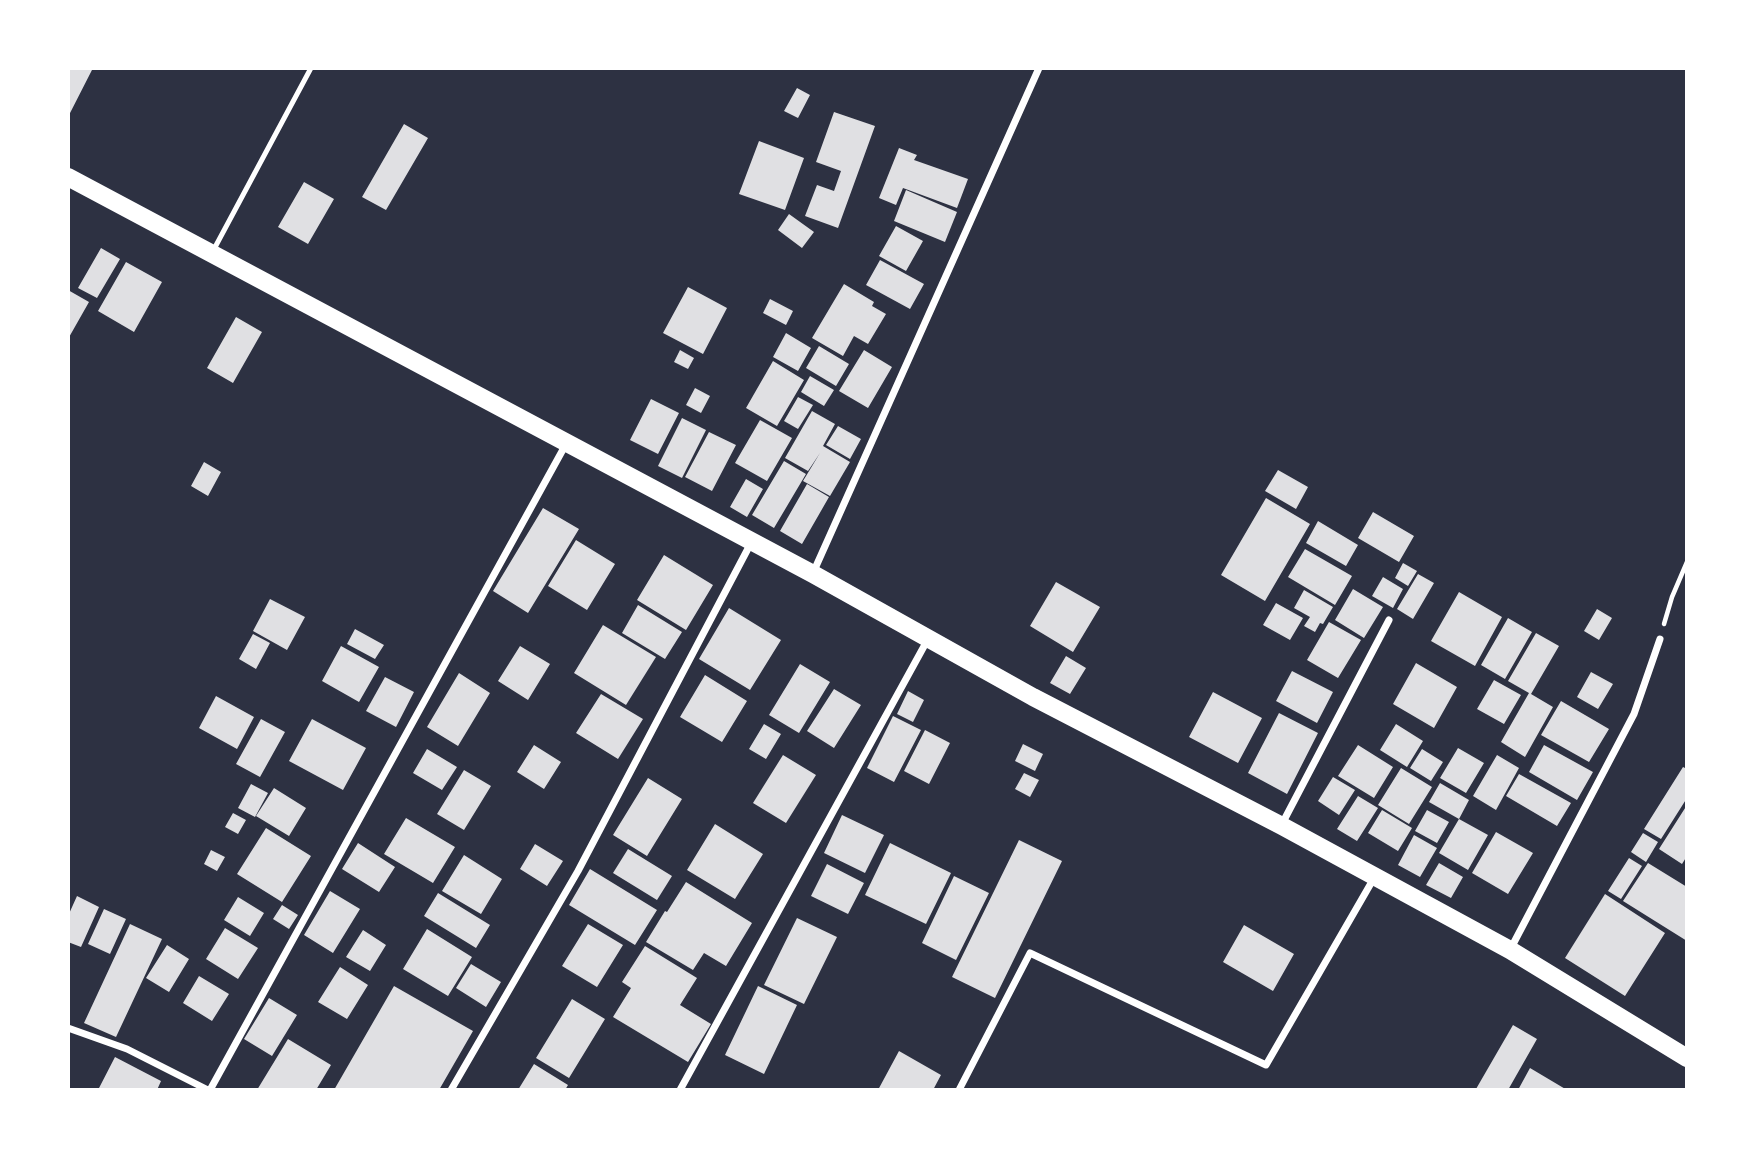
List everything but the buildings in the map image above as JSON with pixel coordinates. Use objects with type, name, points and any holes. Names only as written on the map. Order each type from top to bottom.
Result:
[{"type":"main road","points":[[68,177],[813,573],[1033,697],[1282,826],[1510,950],[1687,1058]]},
{"type":"street","points":[[813,573],[1039,68]]},
{"type":"street","points":[[68,1028],[127,1049],[209,1090],[567,443]]},
{"type":"street","points":[[452,1090],[578,871],[752,541]]},
{"type":"street","points":[[1282,826],[1389,620]]},
{"type":"street","points":[[680,1090],[928,638]]},
{"type":"street","points":[[1510,950],[1634,714],[1660,639]]},
{"type":"street","points":[[959,1090],[1030,953],[1266,1065],[1374,877]]},
{"type":"lane","points":[[212,254],[311,68]]},
{"type":"path","points":[[1660,639],[1672,597],[1687,562]]}]
